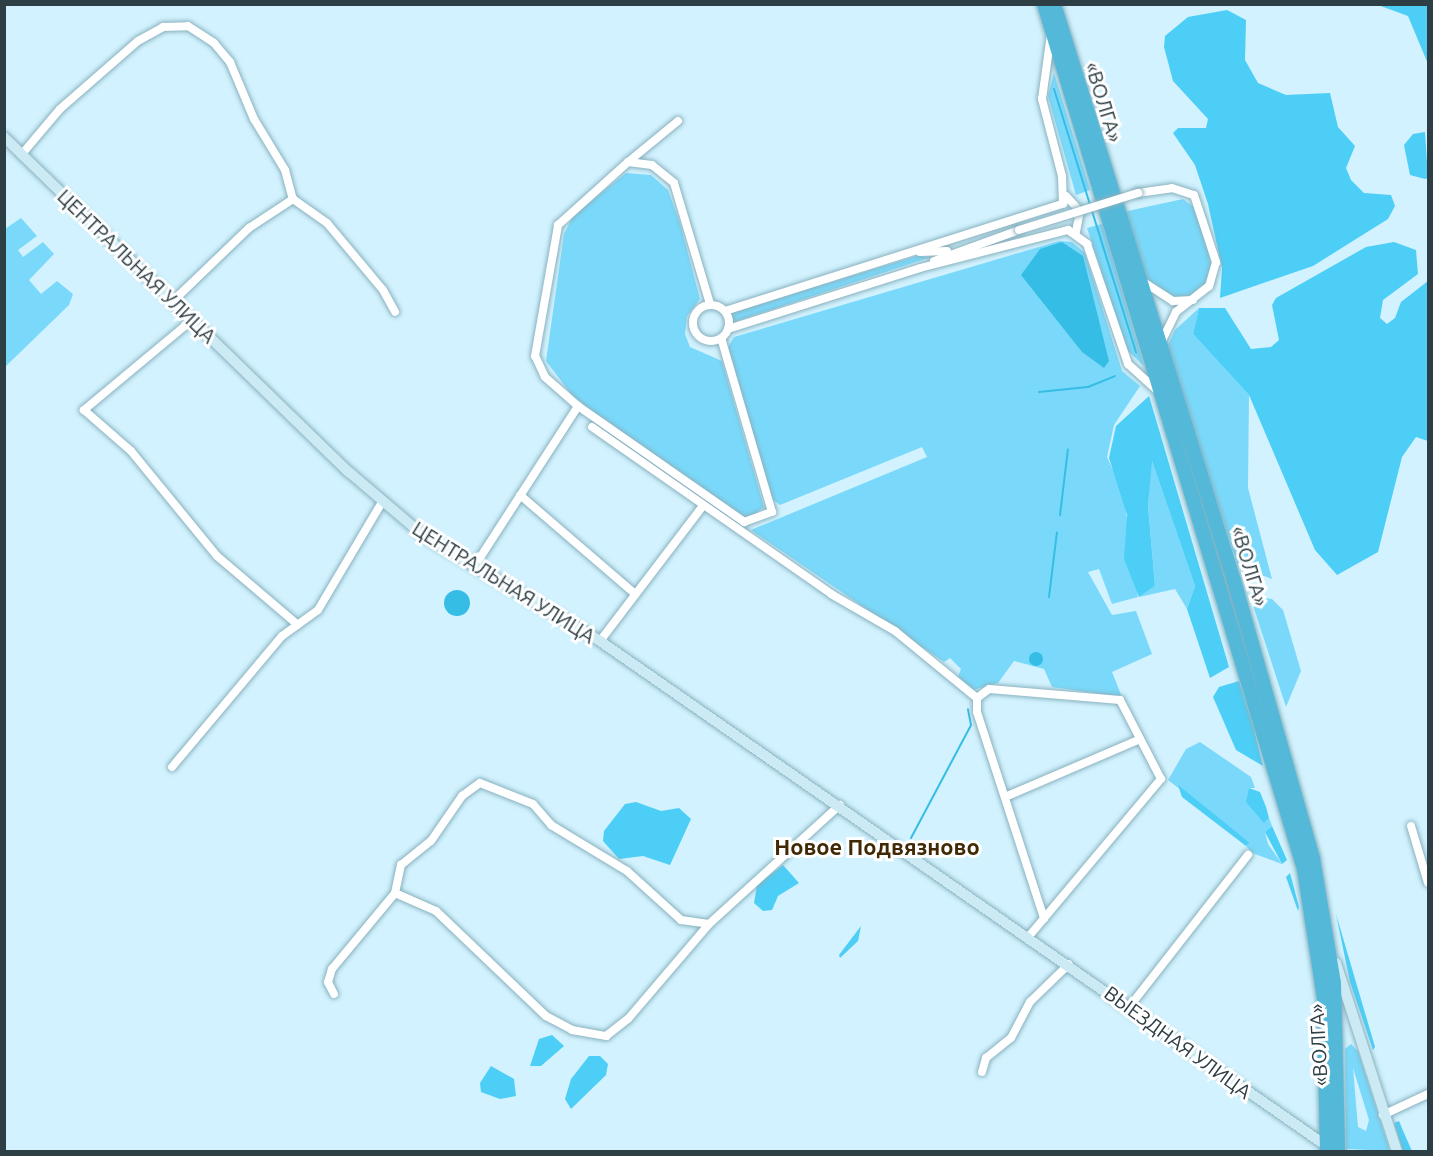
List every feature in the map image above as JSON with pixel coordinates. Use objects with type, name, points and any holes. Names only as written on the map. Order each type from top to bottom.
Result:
[{"type":"highway","name":"«ВОЛГА»","points":[[1044,4],[1304,869],[1324,998],[1331,1150]]},
{"type":"highway","name":"«ВОЛГА»","points":[[1054,4],[1281,737],[1328,937],[1338,1043],[1331,1150]]},
{"type":"main road","name":"ЦЕНТРАЛЬНАЯ УЛИЦА","points":[[4,137],[172,302],[382,502],[474,567],[600,641],[1030,936]]},
{"type":"main road","name":"ВЫЕЗДНАЯ УЛИЦА","points":[[1030,936],[1331,1150]]},
{"type":"main road","points":[[1328,937],[1396,1152]]},
{"type":"street","points":[[22,154],[60,109],[138,41],[163,27],[188,26],[214,43],[230,63],[254,119],[285,170],[293,199],[327,223],[383,290],[395,312]]},
{"type":"street","points":[[1052,30],[1042,99],[1066,196],[1080,212],[1076,232],[1089,251],[1123,354],[1160,393]]},
{"type":"street","points":[[678,121],[558,225],[535,356],[545,377],[578,406],[744,522],[772,512],[721,338]]},
{"type":"street","points":[[628,162],[652,165],[674,183],[710,304],[725,311],[1057,208],[1066,196]]},
{"type":"street","points":[[920,268],[952,251],[1138,193],[1179,189],[1200,202],[1216,262],[1212,281],[1166,324],[1160,346]]},
{"type":"street","points":[[172,302],[249,228],[293,199]]},
{"type":"street","points":[[721,338],[728,328],[920,268],[1059,230],[1076,232]]},
{"type":"street","points":[[916,252],[952,251]]},
{"type":"street","points":[[1137,278],[1173,301],[1194,300]]},
{"type":"street","points":[[710,304],[695,313],[694,331],[703,339],[721,338]]},
{"type":"street","points":[[725,311],[728,328]]},
{"type":"street","points":[[192,320],[84,410],[131,451],[217,556],[298,625]]},
{"type":"street","points":[[474,567],[578,406]]},
{"type":"street","points":[[592,427],[704,506],[888,626],[977,698],[1005,797],[1044,918]]},
{"type":"street","points":[[520,495],[634,593]]},
{"type":"street","points":[[172,767],[271,648],[318,610],[382,502]]},
{"type":"street","points":[[600,641],[634,593],[704,506]]},
{"type":"street","points":[[977,698],[989,689],[1115,698],[1125,706],[1161,779],[1030,936]]},
{"type":"street","points":[[1005,797],[1140,739]]},
{"type":"street","points":[[334,994],[328,982],[332,969],[395,893],[401,865],[431,841],[462,795],[480,783],[533,804],[551,825],[627,871],[681,920],[709,924]]},
{"type":"street","points":[[395,893],[436,911],[546,1016],[596,1036],[606,1036],[628,1018],[709,924],[840,805]]},
{"type":"street","points":[[1411,826],[1428,884]]},
{"type":"street","points":[[1130,1006],[1248,855]]},
{"type":"street","points":[[982,1072],[986,1058],[1011,1038],[1030,1002],[1069,963]]},
{"type":"street","points":[[1383,1115],[1428,1094]]},
{"type":"shaded area","points":[[1378,5],[1428,5],[1428,64],[1408,16]]},
{"type":"shaded area","points":[[1227,10],[1246,20],[1245,60],[1258,83],[1286,95],[1330,93],[1338,127],[1355,146],[1346,168],[1351,180],[1364,193],[1391,195],[1395,206],[1388,219],[1313,266],[1220,298],[1222,268],[1208,204],[1195,165],[1173,133],[1178,128],[1206,128],[1208,119],[1173,81],[1164,47],[1165,36],[1188,17]]},
{"type":"shaded area","points":[[1054,73],[1090,190],[1076,195],[1048,96]]},
{"type":"shaded area","points":[[1425,132],[1428,178],[1425,179],[1410,175],[1404,145],[1413,134]]},
{"type":"shaded area","points":[[626,173],[651,175],[668,190],[680,223],[700,299],[687,316],[685,334],[690,347],[722,361],[764,507],[746,521],[578,403],[546,361],[564,234],[573,216]]},
{"type":"shaded area","points":[[1183,199],[1198,210],[1212,268],[1207,284],[1193,296],[1174,298],[1142,276],[1123,212]]},
{"type":"shaded area","points":[[21,218],[37,236],[18,250],[23,257],[43,242],[54,254],[29,280],[41,294],[57,281],[73,294],[69,305],[5,367],[5,229]]},
{"type":"shaded area","points":[[1102,224],[1144,366],[1127,350],[1087,228]]},
{"type":"shaded area","points":[[1059,241],[1072,242],[1085,253],[1122,371],[1140,386],[1114,425],[1107,457],[1123,492],[1138,597],[1112,604],[1099,569],[1088,572],[1112,615],[1136,611],[1152,654],[1112,672],[1122,697],[1052,687],[1044,669],[1014,661],[998,683],[973,690],[958,677],[961,669],[950,658],[944,662],[751,530],[927,457],[922,447],[780,505],[772,499],[728,347],[734,337]]},
{"type":"shaded area","points":[[1062,242],[1083,256],[1109,361],[1104,368],[1082,352],[1021,275],[1040,249]]},
{"type":"shaded area","points":[[1394,242],[1416,250],[1418,274],[1383,300],[1380,318],[1387,324],[1395,318],[1401,302],[1428,281],[1428,441],[1416,437],[1402,457],[1378,552],[1337,575],[1315,550],[1249,395],[1193,334],[1199,308],[1225,308],[1251,349],[1271,347],[1279,340],[1272,305],[1276,298],[1366,247]]},
{"type":"shaded area","points":[[917,256],[931,257],[734,322],[731,313]]},
{"type":"shaded area","points":[[1199,308],[1193,334],[1249,395],[1248,488],[1272,579],[1238,566],[1167,347],[1175,330]]},
{"type":"shaded area","points":[[1149,396],[1229,667],[1210,678],[1187,609],[1195,586],[1152,461],[1148,505],[1155,586],[1139,597],[1124,559],[1127,515],[1109,458],[1116,426]]},
{"type":"shaded area","points":[[1151,458],[1195,586],[1187,609],[1175,589],[1139,597],[1155,586],[1148,504]]},
{"type":"shaded area","points":[[457,590],[466,594],[470,603],[466,612],[457,616],[448,612],[444,603],[448,594]]},
{"type":"shaded area","points":[[1250,596],[1272,599],[1283,610],[1301,671],[1286,707]]},
{"type":"shaded area","points":[[1036,652],[1041,654],[1043,659],[1041,664],[1036,666],[1031,664],[1029,659],[1031,654]]},
{"type":"shaded area","points":[[1239,681],[1263,766],[1236,750],[1213,697],[1219,687]]},
{"type":"shaded area","points":[[1200,742],[1251,777],[1255,788],[1249,788],[1264,822],[1269,818],[1272,826],[1265,832],[1268,844],[1282,864],[1252,853],[1246,846],[1250,843],[1168,780],[1186,749]]},
{"type":"shaded area","points":[[1178,785],[1250,843],[1246,846],[1182,797]]},
{"type":"shaded area","points":[[1249,788],[1260,792],[1269,818],[1264,823],[1246,802]]},
{"type":"shaded area","points":[[636,802],[661,811],[679,808],[691,819],[670,865],[643,856],[619,859],[603,841],[604,831],[625,804]]},
{"type":"shaded area","points":[[1272,826],[1287,860],[1282,864],[1265,832]]},
{"type":"shaded area","points":[[783,865],[799,883],[778,896],[772,910],[763,911],[754,903],[757,885]]},
{"type":"shaded area","points":[[1290,873],[1299,907],[1298,911],[1286,877]]},
{"type":"shaded area","points":[[1336,914],[1375,1047],[1373,1050],[1350,982]]},
{"type":"shaded area","points":[[861,926],[858,941],[840,958],[839,955]]},
{"type":"shaded area","points":[[552,1035],[564,1046],[541,1066],[530,1066],[539,1039]]},
{"type":"shaded area","points":[[1351,1044],[1358,1051],[1390,1151],[1346,1149],[1345,1049]],"holes":[[[1353,1068],[1369,1120],[1366,1131],[1358,1127]]]},
{"type":"shaded area","points":[[589,1056],[600,1056],[608,1064],[606,1075],[571,1109],[565,1099],[571,1079]]},
{"type":"shaded area","points":[[491,1066],[514,1079],[516,1096],[500,1099],[481,1092],[480,1083]]},
{"type":"shaded area","points":[[1399,1121],[1412,1151],[1403,1151],[1394,1123]]},
{"type":"waterway","points":[[1054,89],[1136,353]]},
{"type":"waterway","points":[[1039,392],[1088,387],[1115,376]]},
{"type":"waterway","points":[[1060,515],[1068,449]]},
{"type":"waterway","points":[[1049,597],[1057,532]]},
{"type":"waterway","points":[[911,838],[971,725],[968,709]]},
{"type":"district","name":"Новое Подвязново","points":[[877,847]]}]
